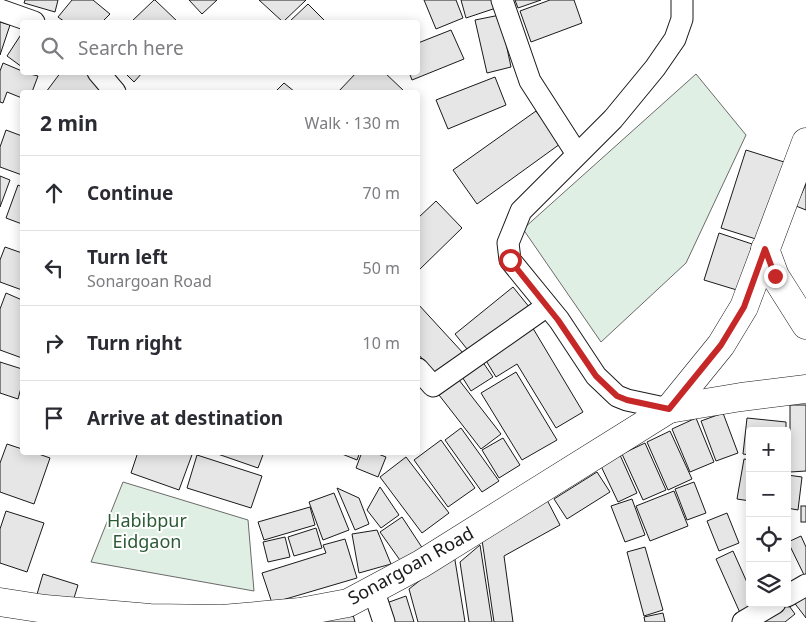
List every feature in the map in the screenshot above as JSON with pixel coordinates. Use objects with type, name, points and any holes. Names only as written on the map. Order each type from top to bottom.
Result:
[{"type":"main road","name":"Sonargoan Road","points":[[0,602],[45,609],[150,620],[222,619],[300,612],[348,603],[421,564],[669,409],[721,345],[744,307],[806,142]]},
{"type":"main road","points":[[765,249],[775,276],[806,325]]},
{"type":"main road","name":"Sonargoan Road","points":[[669,409],[741,396],[806,389]]},
{"type":"street","points":[[502,0],[530,81],[577,154]]},
{"type":"street","points":[[669,409],[617,396],[596,376],[558,320],[510,260],[508,243],[521,211],[612,119],[655,68],[675,39],[682,19],[682,0]]},
{"type":"street","points":[[0,10],[28,20]]},
{"type":"street","points":[[101,75],[113,90]]},
{"type":"street","points":[[420,371],[433,386],[547,306]]},
{"type":"street","points":[[791,594],[806,585]]},
{"type":"street","points":[[373,589],[384,622]]},
{"type":"street","points":[[743,622],[768,607]]},
{"type":"green space","points":[[696,74],[746,135],[686,263],[601,342],[523,229]]},
{"type":"green space","name":"Habibpur Eidgaon","points":[[123,482],[248,520],[254,591],[91,562]]},
{"type":"building","points":[[25,0],[58,0],[55,12],[24,3]]},
{"type":"building","points":[[72,0],[93,0],[110,14],[104,20],[62,20],[58,17]]},
{"type":"building","points":[[155,0],[176,20],[133,20]]},
{"type":"building","points":[[189,0],[217,0],[202,14]]},
{"type":"building","points":[[259,0],[306,0],[285,20],[281,20]]},
{"type":"building","points":[[424,0],[456,0],[463,18],[436,29]]},
{"type":"building","points":[[461,0],[497,0],[499,7],[466,18]]},
{"type":"building","points":[[515,0],[541,0],[518,8]]},
{"type":"building","points":[[550,0],[574,0],[582,23],[531,42],[520,11]]},
{"type":"building","points":[[308,4],[324,20],[291,20]]},
{"type":"building","points":[[500,15],[511,67],[487,73],[475,20]]},
{"type":"building","points":[[0,22],[10,25],[0,55]]},
{"type":"building","points":[[451,30],[464,59],[412,80],[410,75],[420,75],[420,42]]},
{"type":"building","points":[[20,36],[20,66],[7,56]]},
{"type":"building","points":[[3,63],[20,70],[20,75],[38,76],[33,90],[20,90],[20,97],[7,92],[3,103],[0,102],[0,71]]},
{"type":"building","points":[[59,75],[93,75],[104,85],[100,90],[48,90]]},
{"type":"building","points":[[127,75],[140,75],[134,82]]},
{"type":"building","points":[[354,75],[387,75],[403,90],[340,90]]},
{"type":"building","points":[[495,77],[506,105],[448,129],[436,100]]},
{"type":"building","points":[[284,83],[293,90],[277,90]]},
{"type":"building","points":[[536,111],[560,144],[477,204],[453,170]]},
{"type":"building","points":[[6,130],[20,135],[20,174],[0,167],[0,147]]},
{"type":"building","points":[[746,150],[784,162],[759,240],[721,228]]},
{"type":"building","points":[[0,176],[10,180],[0,207]]},
{"type":"building","points":[[806,184],[806,210],[796,206]]},
{"type":"building","points":[[18,185],[20,186],[20,223],[6,218]]},
{"type":"building","points":[[436,201],[462,228],[420,269],[420,216]]},
{"type":"building","points":[[719,233],[755,245],[740,291],[704,280]]},
{"type":"building","points":[[5,247],[20,252],[20,289],[0,282],[0,260]]},
{"type":"building","points":[[513,287],[530,308],[471,354],[455,334]]},
{"type":"building","points":[[6,293],[20,299],[20,357],[0,350],[0,309]]},
{"type":"building","points":[[420,306],[464,354],[439,377],[420,356]]},
{"type":"building","points":[[531,325],[583,412],[556,428],[517,364],[496,377],[482,354]]},
{"type":"building","points":[[480,358],[493,377],[471,391],[459,372]]},
{"type":"building","points":[[0,362],[20,368],[20,392],[18,399],[0,393]]},
{"type":"building","points":[[516,372],[557,440],[522,460],[481,393]]},
{"type":"building","points":[[459,380],[501,434],[481,449],[439,395]]},
{"type":"building","points":[[790,405],[806,405],[806,471],[791,472]]},
{"type":"building","points":[[723,413],[738,453],[716,461],[701,421]]},
{"type":"building","points":[[696,418],[714,462],[690,472],[672,429]]},
{"type":"building","points":[[747,418],[786,422],[786,427],[746,427]]},
{"type":"building","points":[[746,427],[746,454],[743,454]]},
{"type":"building","points":[[461,428],[499,481],[482,492],[445,440]]},
{"type":"building","points":[[670,431],[692,479],[668,490],[647,442]]},
{"type":"building","points":[[503,438],[520,465],[499,478],[482,450]]},
{"type":"building","points":[[441,440],[475,488],[448,507],[414,460]]},
{"type":"building","points":[[645,443],[666,490],[643,500],[622,454]]},
{"type":"building","points":[[7,444],[20,448],[20,455],[42,455],[50,458],[34,504],[0,492],[0,463]]},
{"type":"building","points":[[137,455],[192,455],[179,490],[131,473]]},
{"type":"building","points":[[197,455],[262,476],[251,508],[187,488]]},
{"type":"building","points":[[221,455],[263,455],[258,468]]},
{"type":"building","points":[[344,455],[359,455],[357,460]]},
{"type":"building","points":[[361,455],[381,455],[386,457],[378,477],[356,468]]},
{"type":"building","points":[[620,455],[637,493],[618,502],[600,464]]},
{"type":"building","points":[[406,457],[449,513],[422,533],[380,477]]},
{"type":"building","points":[[744,459],[746,459],[746,500],[737,499]]},
{"type":"building","points":[[597,472],[610,492],[567,519],[554,499]]},
{"type":"building","points":[[791,476],[802,477],[798,510],[791,509]]},
{"type":"building","points":[[694,482],[706,513],[687,520],[675,489]]},
{"type":"building","points":[[380,487],[399,515],[381,528],[367,510]]},
{"type":"building","points":[[337,488],[359,498],[369,524],[355,530]]},
{"type":"building","points":[[674,491],[688,526],[650,541],[636,506]]},
{"type":"building","points":[[334,493],[349,530],[323,540],[309,502]]},
{"type":"building","points":[[546,498],[560,525],[504,556],[513,622],[494,622],[482,540]]},
{"type":"building","points":[[632,499],[645,535],[625,542],[611,506]]},
{"type":"building","points":[[801,506],[806,506],[806,522],[801,522]]},
{"type":"building","points":[[310,507],[315,525],[264,540],[258,522]]},
{"type":"building","points":[[6,511],[44,523],[27,572],[0,563],[0,529]]},
{"type":"building","points":[[727,513],[739,543],[719,551],[707,521]]},
{"type":"building","points":[[402,517],[423,549],[402,563],[380,532]]},
{"type":"building","points":[[316,528],[322,548],[294,556],[288,537]]},
{"type":"building","points":[[377,530],[391,564],[359,573],[352,534]]},
{"type":"building","points":[[801,536],[806,547],[806,579],[791,548],[791,541]]},
{"type":"building","points":[[285,537],[290,557],[268,562],[263,542]]},
{"type":"building","points":[[345,539],[357,578],[272,603],[262,573],[326,553],[323,545]]},
{"type":"building","points":[[480,545],[492,622],[469,622],[460,562]]},
{"type":"building","points":[[645,547],[663,610],[644,616],[627,552]]},
{"type":"building","points":[[733,551],[746,580],[746,607],[751,607],[741,615],[716,559]]},
{"type":"building","points":[[454,554],[465,622],[418,622],[409,589]]},
{"type":"building","points":[[43,574],[78,585],[70,611],[35,601]]},
{"type":"building","points":[[806,594],[806,618],[793,601]]},
{"type":"building","points":[[406,596],[414,622],[387,622],[381,605]]},
{"type":"building","points":[[782,607],[790,607],[795,614],[785,622],[762,622]]},
{"type":"building","points":[[352,611],[355,622],[313,622]]},
{"type":"building","points":[[663,613],[665,622],[645,622],[644,617]]},
{"type":"route","points":[[510,260],[558,320],[596,376],[617,396],[669,409],[721,345],[744,307],[765,249],[775,276]]}]
